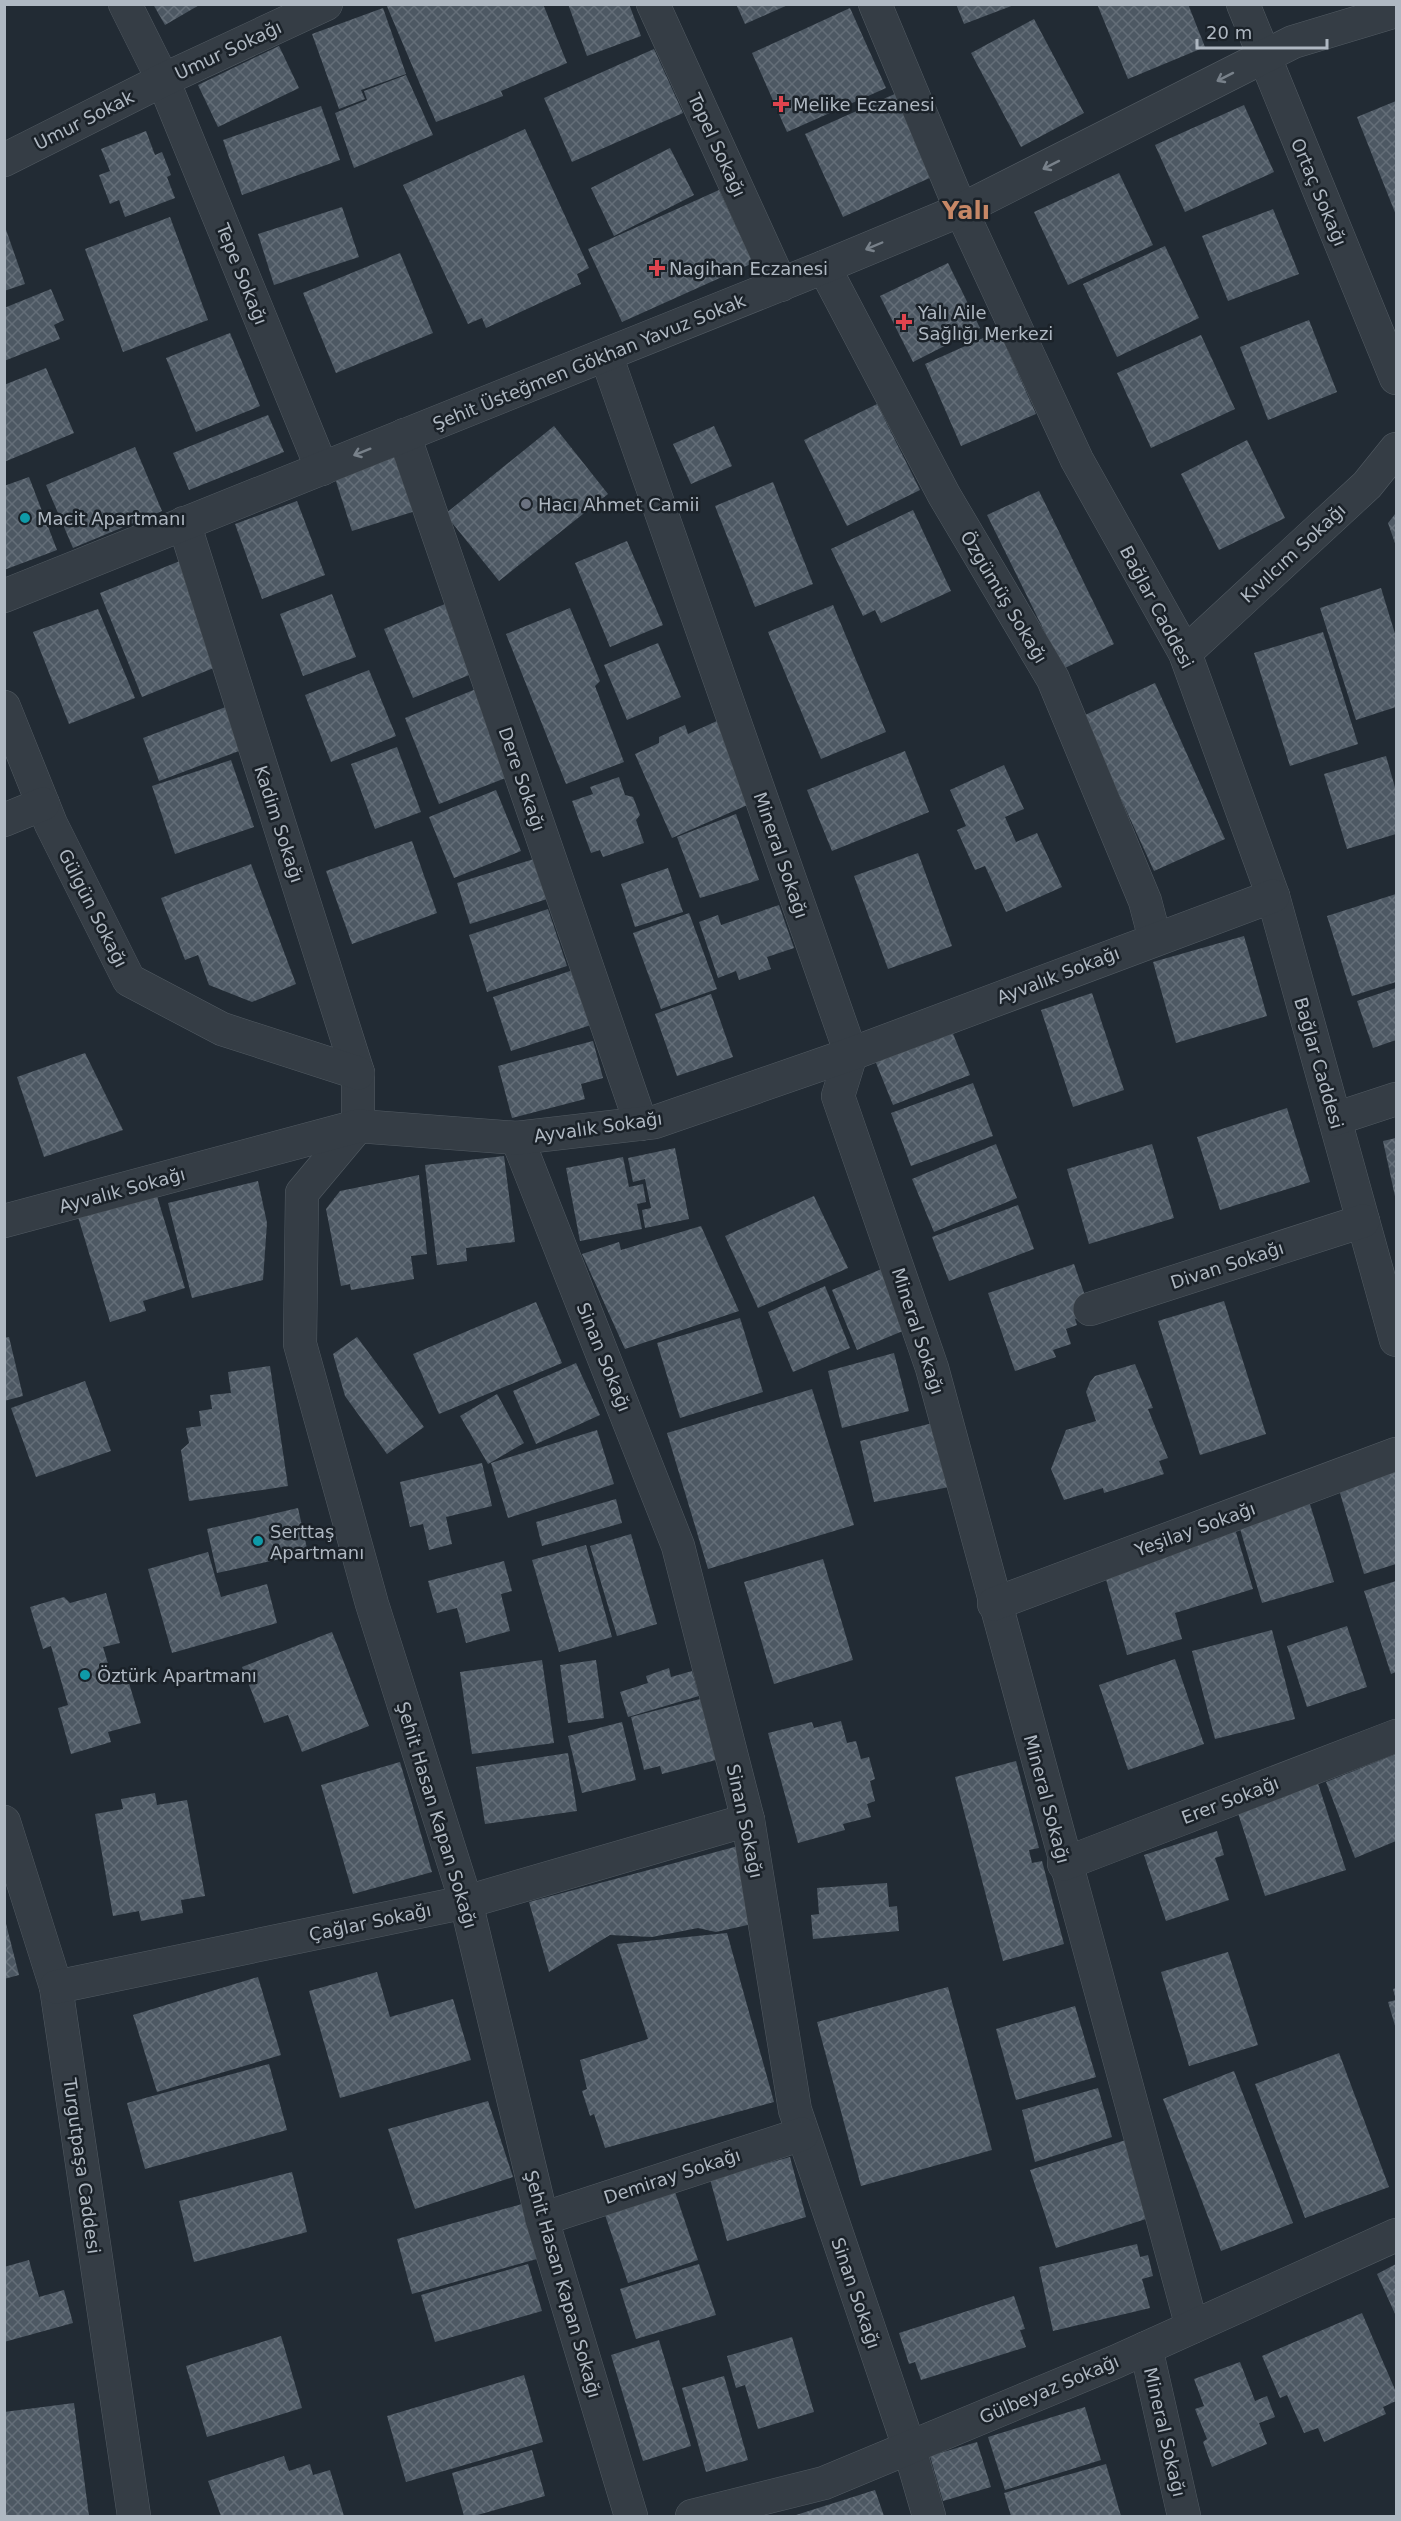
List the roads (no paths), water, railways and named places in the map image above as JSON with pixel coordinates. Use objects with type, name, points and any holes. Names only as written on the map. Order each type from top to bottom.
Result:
[{"type":"street","name":"Tepe Sokağı","points":[[125,4],[163,80],[322,469]]},
{"type":"street","name":"Umur Sokağı","points":[[163,80],[326,4]]},
{"type":"street","name":"Topel Sokağı","points":[[653,4],[781,285]]},
{"type":"street","name":"Bağlar Caddesi","points":[[875,4],[961,210],[1077,460],[1185,653],[1273,896],[1396,1340]]},
{"type":"street","name":"Ortaç Sokağı","points":[[1243,4],[1263,58],[1396,378]]},
{"type":"street","name":"Şehit Üsteğmen Gökhan Yavuz Sokak","points":[[4,596],[781,285],[961,210],[1293,42],[1396,11]]},
{"type":"street","name":"Umur Sokak","points":[[4,160],[163,80]]},
{"type":"street","name":"Özgümüş Sokağı","points":[[824,267],[944,495],[1053,679],[1145,901],[1155,939]]},
{"type":"street","name":"Mineral Sokağı","points":[[606,355],[851,1054],[838,1096],[932,1368],[1064,1864],[1192,2327]]},
{"type":"street","name":"Dere Sokağı","points":[[404,435],[641,1124]]},
{"type":"street","name":"Kıvılcım Sokağı","points":[[1185,653],[1367,485],[1396,449]]},
{"type":"street","name":"Kadim Sokağı","points":[[184,524],[358,1073],[358,1126]]},
{"type":"street","name":"Gülgün Sokağı","points":[[4,706],[43,804],[129,980],[222,1029],[358,1073]]},
{"type":"street","points":[[4,820],[43,804]]},
{"type":"street","name":"Ayvalık Sokağı","points":[[4,1221],[358,1126],[517,1138],[655,1122],[851,1054],[1273,896]]},
{"type":"street","points":[[1335,1119],[1396,1098]]},
{"type":"street","name":"Şehit Hasan Kapan Sokağı","points":[[358,1126],[303,1193],[300,1344],[372,1604],[466,1902],[542,2219],[632,2517]]},
{"type":"street","name":"Sinan Sokağı","points":[[517,1138],[678,1546],[748,1820],[795,2110],[909,2447],[928,2517]]},
{"type":"street","name":"Divan Sokağı","points":[[1090,1309],[1363,1221]]},
{"type":"street","name":"Yeşilay Sokağı","points":[[994,1604],[1396,1454]]},
{"type":"street","name":"Erer Sokağı","points":[[1064,1864],[1396,1736]]},
{"type":"street","name":"Çağlar Sokağı","points":[[56,1987],[466,1902],[748,1820]]},
{"type":"street","name":"Turgutpaşa Caddesi","points":[[4,1822],[56,1987],[134,2517]]},
{"type":"street","name":"Demiray Sokağı","points":[[542,2219],[802,2134]]},
{"type":"street","name":"Gülbeyaz Sokağı","points":[[692,2517],[824,2482],[1146,2348],[1396,2235]]},
{"type":"street","name":"Mineral Sokağı","points":[[1146,2348],[1184,2517]]},
{"type":"place","name":"Melike Eczanesi","points":[[781,104]]},
{"type":"place","name":"Nagihan Eczanesi","points":[[657,268]]},
{"type":"place","name":"Yalı Aile Sağlığı Merkezi","points":[[904,322]]},
{"type":"place","name":"Hacı Ahmet Camii","points":[[526,504]]},
{"type":"place","name":"Macit Apartmanı","points":[[25,518]]},
{"type":"place","name":"Serttaş Apartmanı","points":[[258,1541]]},
{"type":"place","name":"Öztürk Apartmanı","points":[[85,1675]]},
{"type":"district","name":"Yalı","points":[[966,211]]}]
